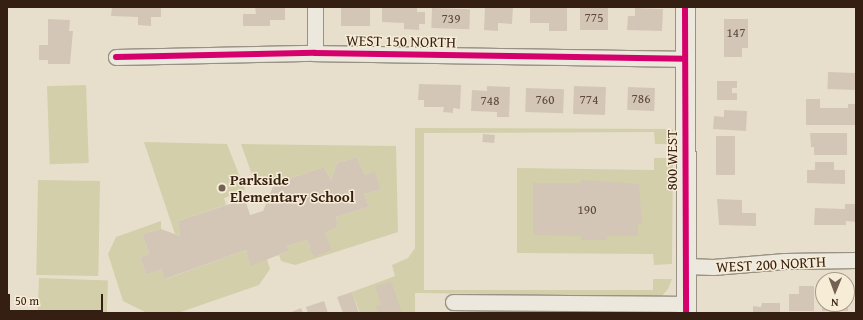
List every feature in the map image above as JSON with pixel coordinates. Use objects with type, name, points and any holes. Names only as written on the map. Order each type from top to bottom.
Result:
[{"type":"street","points":[[314,53],[315,7]]},
{"type":"street","name":"800 WEST","points":[[685,7],[686,309]]},
{"type":"street","name":"WEST 150 NORTH","points":[[116,57],[314,53],[685,59]]},
{"type":"street","name":"WEST 200 NORTH","points":[[686,266],[713,267],[785,260],[856,260]]},
{"type":"street","points":[[453,302],[686,309]]},
{"type":"shaded area","points":[[86,85],[89,163],[50,164],[47,86]]},
{"type":"shaded area","points":[[415,128],[673,129],[673,144],[655,144],[654,132],[424,133],[424,290],[653,290],[653,279],[672,279],[668,289],[662,296],[415,293],[415,313],[360,313],[352,292],[395,276],[392,265],[408,258],[415,248]]},
{"type":"shaded area","points":[[144,142],[227,144],[245,190],[224,198],[226,205],[178,221],[180,236],[175,234]]},
{"type":"shaded area","points":[[241,144],[396,146],[398,232],[295,265],[281,261],[279,255],[289,251],[287,246],[307,240],[313,257],[325,233],[338,227],[336,217],[369,207],[364,194],[381,190],[375,172],[365,175],[357,157],[337,163],[331,180],[324,167],[274,184],[276,179],[256,186]]},
{"type":"shaded area","points":[[654,158],[673,158],[672,264],[654,265],[653,254],[517,253],[517,168],[654,170]]},
{"type":"shaded area","points":[[38,180],[100,181],[98,276],[36,275]]},
{"type":"shaded area","points":[[161,221],[161,229],[142,234],[149,254],[140,257],[146,275],[162,269],[166,279],[246,250],[250,265],[267,259],[270,269],[259,285],[178,313],[147,313],[123,301],[108,254],[116,237]]},
{"type":"shaded area","points":[[39,278],[108,280],[107,313],[38,313]]},
{"type":"building","points":[[112,7],[161,7],[161,17],[151,17],[151,26],[138,25],[138,17],[111,16]]},
{"type":"building","points":[[255,7],[285,7],[285,20],[270,20],[270,26],[243,26],[243,14],[256,14]]},
{"type":"building","points":[[341,7],[370,7],[370,26],[341,26]]},
{"type":"building","points":[[382,7],[417,7],[417,12],[425,12],[425,24],[419,24],[419,30],[404,29],[404,23],[382,22]]},
{"type":"building","points":[[485,7],[513,7],[512,24],[498,23],[498,31],[484,30]]},
{"type":"building","points":[[530,7],[567,7],[567,31],[549,31],[549,23],[530,23]]},
{"type":"building","points":[[580,7],[608,7],[608,30],[580,30]]},
{"type":"building","points":[[432,8],[470,9],[469,29],[431,28]]},
{"type":"building","points":[[635,8],[663,9],[662,31],[627,30],[628,16],[635,16]]},
{"type":"building","points":[[48,19],[70,20],[69,31],[73,31],[70,64],[48,64],[48,60],[39,60],[39,45],[48,45]]},
{"type":"building","points":[[724,19],[748,19],[748,48],[742,48],[742,57],[724,57]]},
{"type":"building","points":[[828,72],[856,73],[855,90],[827,89]]},
{"type":"building","points":[[717,81],[737,81],[737,88],[732,88],[732,93],[737,93],[737,100],[717,100]]},
{"type":"building","points":[[419,84],[461,85],[460,109],[453,108],[453,113],[443,112],[444,107],[424,107],[424,100],[418,100]]},
{"type":"building","points":[[487,86],[510,87],[509,117],[497,117],[497,112],[471,111],[472,90],[487,91]]},
{"type":"building","points":[[574,86],[606,87],[605,115],[573,114]]},
{"type":"building","points":[[628,87],[655,88],[654,111],[627,110]]},
{"type":"building","points":[[526,88],[564,89],[563,113],[525,112]]},
{"type":"building","points":[[806,99],[820,99],[820,108],[848,108],[848,104],[856,104],[856,125],[806,125]]},
{"type":"building","points":[[724,110],[747,111],[746,131],[713,129],[714,116],[724,117]]},
{"type":"building","points":[[810,133],[847,133],[847,155],[814,155],[814,147],[811,147]]},
{"type":"building","points":[[483,134],[495,135],[494,143],[482,142]]},
{"type":"building","points":[[716,136],[735,136],[735,175],[716,175]]},
{"type":"building","points":[[357,157],[365,175],[375,171],[381,190],[364,194],[369,207],[336,217],[338,227],[325,233],[332,250],[313,257],[307,240],[287,246],[289,251],[250,266],[246,250],[165,279],[162,269],[146,275],[140,257],[149,254],[142,234],[161,229],[180,236],[178,221],[245,199],[250,215],[263,211],[274,184],[324,167],[331,180],[337,163]]},
{"type":"building","points":[[815,162],[834,162],[834,170],[845,170],[845,184],[807,183],[807,170],[815,170]]},
{"type":"building","points":[[581,180],[639,184],[642,223],[638,223],[638,236],[607,236],[607,240],[581,240],[581,236],[533,235],[533,183],[581,183]]},
{"type":"building","points":[[717,199],[742,200],[742,213],[756,213],[756,226],[719,225]]},
{"type":"building","points":[[845,204],[856,204],[856,222],[846,221],[846,225],[814,225],[815,208],[845,209]]},
{"type":"building","points":[[391,281],[402,313],[378,313],[376,306],[381,305],[375,286]]},
{"type":"building","points":[[799,286],[814,286],[814,311],[789,311],[789,294],[799,294]]},
{"type":"building","points":[[352,292],[359,313],[343,313],[337,297]]},
{"type":"building","points":[[324,301],[328,313],[308,313],[306,307]]},
{"type":"building","points":[[762,303],[780,303],[780,313],[753,313],[753,306],[761,307]]},
{"type":"building","points":[[301,308],[303,313],[289,313]]},
{"type":"cycle path","points":[[685,7],[686,313]]},
{"type":"cycle path","points":[[116,57],[315,53],[685,59]]},
{"type":"place","name":"Parkside Elementary School","points":[[222,188]]}]
